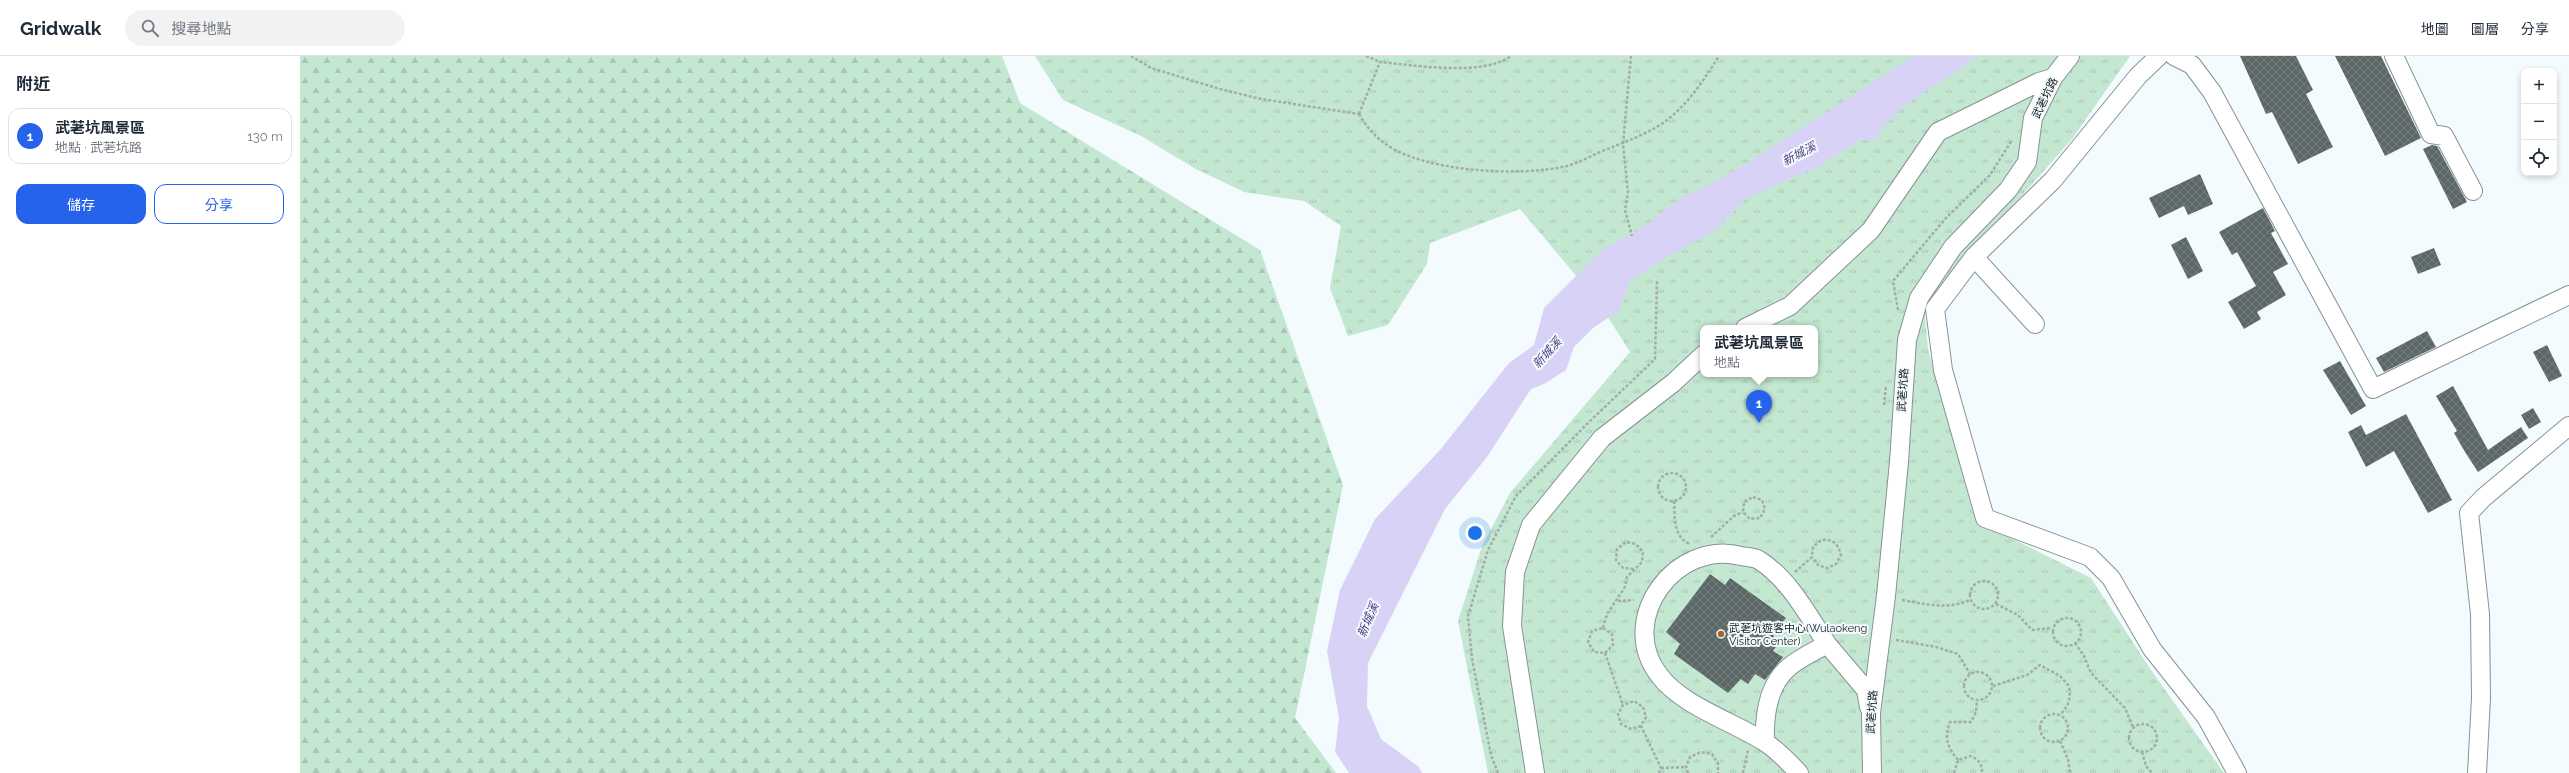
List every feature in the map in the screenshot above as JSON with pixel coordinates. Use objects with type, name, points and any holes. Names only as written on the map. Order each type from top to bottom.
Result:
[{"type":"street","name":"武荖坑路","points":[[1872,773],[1871,713],[1886,596],[1899,462],[1907,340],[1919,298],[1953,247],[2008,190],[2027,162],[2033,118],[2053,78],[2070,56]]},
{"type":"street","points":[[2159,56],[2138,76],[2053,180],[1974,257],[1935,308],[1943,370],[1985,518],[2090,557],[2111,578],[2152,649],[2206,717],[2237,773]]},
{"type":"street","points":[[2174,56],[2195,61],[2373,389],[2569,295]]},
{"type":"street","points":[[2394,56],[2431,134],[2444,136],[2473,191]]},
{"type":"street","points":[[1751,325],[1790,306],[1871,230],[1938,132],[2039,82],[2053,78]]},
{"type":"street","points":[[1974,257],[2035,324]]},
{"type":"street","points":[[1534,773],[1512,626],[1515,572],[1531,524],[1602,438],[1673,383],[1700,358]]},
{"type":"street","points":[[2477,773],[2481,698],[2480,614],[2469,513],[2483,498],[2569,426]]},
{"type":"street","points":[[1800,773],[1759,738],[1682,696],[1659,675],[1646,650],[1643,627],[1653,599],[1671,572],[1696,559],[1727,552],[1758,560],[1796,598],[1827,644],[1866,690],[1871,713]]},
{"type":"street","points":[[1759,738],[1772,691],[1789,667],[1827,644]]},
{"type":"path","points":[[1131,56],[1151,68],[1220,89],[1261,98],[1359,114]]},
{"type":"path","points":[[1366,56],[1380,62],[1450,67],[1485,65],[1510,56]]},
{"type":"path","points":[[1631,56],[1623,144],[1628,192],[1625,210],[1632,236]]},
{"type":"path","points":[[1359,114],[1367,128],[1393,148],[1436,164],[1476,170],[1513,171],[1567,166],[1623,144],[1664,122],[1703,83],[1719,56]]},
{"type":"path","points":[[1359,114],[1380,62]]},
{"type":"path","points":[[1588,423],[1655,359],[1657,280]]},
{"type":"path","points":[[1674,473],[1683,478],[1686,487],[1683,496],[1674,501],[1664,500],[1658,492],[1658,482],[1665,475],[1674,473]]},
{"type":"path","points":[[1753,497],[1762,500],[1766,509],[1760,518],[1750,519],[1743,512],[1744,502],[1753,497]]},
{"type":"path","points":[[1674,501],[1677,532],[1683,541],[1695,546],[1696,559]]},
{"type":"path","points":[[1696,559],[1721,528],[1734,516],[1743,512]]},
{"type":"path","points":[[1820,540],[1831,540],[1835,542],[1841,555],[1836,564],[1827,568],[1818,565],[1812,557],[1813,547],[1820,540]]},
{"type":"path","points":[[1603,628],[1607,614],[1618,601],[1627,577],[1642,562],[1643,552],[1636,544],[1626,542],[1617,549],[1616,560],[1623,568],[1634,569]]},
{"type":"path","points":[[1970,600],[1973,586],[1979,582],[1986,581],[1993,584],[1997,590],[1996,604]]},
{"type":"path","points":[[1886,596],[1929,605],[1960,605],[1970,600]]},
{"type":"path","points":[[1970,600],[1977,608],[1982,609],[1987,609],[1996,604]]},
{"type":"path","points":[[1996,604],[2018,615],[2032,630],[2052,628],[2061,618],[2074,620],[2081,631],[2075,643]]},
{"type":"path","points":[[1603,628],[1612,634],[1613,645],[1606,653],[1594,652],[1588,642],[1592,631],[1603,628]]},
{"type":"path","points":[[2052,628],[2056,642],[2062,645],[2075,643]]},
{"type":"path","points":[[1880,638],[1936,647],[1958,654],[1970,674]]},
{"type":"path","points":[[2075,643],[2084,656],[2091,673],[2125,708],[2133,728]]},
{"type":"path","points":[[1606,653],[1623,705]]},
{"type":"path","points":[[1977,700],[1988,696],[1993,686],[2027,675],[2040,665],[2048,668],[2069,686],[2071,698],[2068,707],[2060,715],[2048,715],[2040,724],[2043,737],[2048,741],[2060,741]]},
{"type":"path","points":[[1977,700],[1965,692],[1964,682],[1970,674],[1976,672],[1988,674],[1993,686]]},
{"type":"path","points":[[1958,760],[1947,747],[1945,734],[1950,722],[1971,722],[1976,712],[1977,700]]},
{"type":"path","points":[[1634,701],[1643,707],[1646,717],[1641,726],[1631,729],[1621,724],[1618,714],[1623,705],[1634,701]]},
{"type":"path","points":[[2060,715],[2068,725],[2068,731],[2060,741]]},
{"type":"path","points":[[2142,752],[2154,748],[2158,736],[2151,725],[2145,723],[2133,728],[2130,733],[2131,745],[2142,752],[2146,766],[2152,773]]},
{"type":"path","points":[[1641,726],[1661,768],[1659,773]]},
{"type":"path","points":[[1743,773],[1759,738]]},
{"type":"path","points":[[2060,741],[2068,759],[2070,773]]},
{"type":"path","points":[[1688,773],[1686,767],[1690,757],[1701,752],[1712,754],[1718,764],[1718,773]]},
{"type":"path","points":[[1954,773],[1958,760],[1964,756],[1978,760],[1981,765],[1982,773]]},
{"type":"path","points":[[1661,768],[1686,767]]},
{"type":"green space","points":[[300,56],[1002,56],[1020,103],[1260,250],[1343,485],[1295,718],[1336,773],[300,773]]},
{"type":"green space","points":[[1035,56],[2130,56],[2072,139],[1924,306],[1928,349],[1975,520],[2091,578],[2151,670],[2224,773],[1488,773],[1458,621],[1482,546],[1510,493],[1630,352],[1599,303],[1520,209],[1430,243],[1427,264],[1388,325],[1348,336],[1330,288],[1341,226],[1304,201],[1244,192],[1194,168],[1141,136],[1063,100]]},
{"type":"water","name":"新城溪","points":[[1914,56],[1976,56],[1895,114],[1875,141],[1860,140],[1818,167],[1747,198],[1714,231],[1662,260],[1630,281],[1620,310],[1593,328],[1574,347],[1566,370],[1544,384],[1531,389],[1487,457],[1445,509],[1368,663],[1367,706],[1381,739],[1419,767],[1422,773],[1349,773],[1335,752],[1339,718],[1327,651],[1340,590],[1375,519],[1440,450],[1509,363],[1534,345],[1544,308],[1603,249],[1645,226],[1682,197],[1709,185],[1744,165]]},
{"type":"building","points":[[2240,56],[2296,56],[2313,90],[2306,94],[2333,147],[2298,164],[2272,112],[2266,114]]},
{"type":"building","points":[[2335,56],[2381,56],[2421,138],[2385,156]]},
{"type":"building","points":[[2432,145],[2437,146],[2467,202],[2453,209],[2423,149]]},
{"type":"building","points":[[2200,174],[2213,204],[2188,215],[2184,206],[2159,218],[2149,198]]},
{"type":"building","points":[[2263,208],[2275,231],[2271,233],[2288,264],[2273,272],[2286,295],[2257,312],[2261,319],[2244,329],[2228,302],[2256,286],[2237,252],[2232,255],[2219,232]]},
{"type":"building","points":[[2186,237],[2203,271],[2188,279],[2171,245]]},
{"type":"building","points":[[2434,248],[2441,265],[2418,274],[2411,257]]},
{"type":"building","points":[[2427,331],[2436,347],[2384,372],[2376,358]]},
{"type":"building","points":[[2547,345],[2562,376],[2549,382],[2533,352]]},
{"type":"building","points":[[2340,361],[2366,406],[2351,415],[2323,370]]},
{"type":"building","points":[[2453,386],[2488,450],[2521,427],[2528,438],[2478,472],[2454,433],[2457,431],[2436,396]]},
{"type":"building","points":[[2533,408],[2541,422],[2529,429],[2521,415]]},
{"type":"building","points":[[2406,414],[2452,500],[2428,513],[2394,451],[2366,467],[2348,432],[2361,425],[2366,435]]},
{"type":"building","name":"武荖坑遊客中心(Wulaokeng Visitor Center)","points":[[1710,574],[1725,585],[1730,578],[1786,618],[1773,636],[1780,641],[1773,651],[1783,657],[1765,680],[1755,674],[1748,684],[1741,679],[1728,693],[1674,654],[1680,644],[1666,632]]},
{"type":"place","name":"武荖坑風景區","points":[[1759,423]]},
{"type":"place","name":"武荖坑遊客中心(Wulaokeng Visitor Center)","points":[[1721,634]]}]
